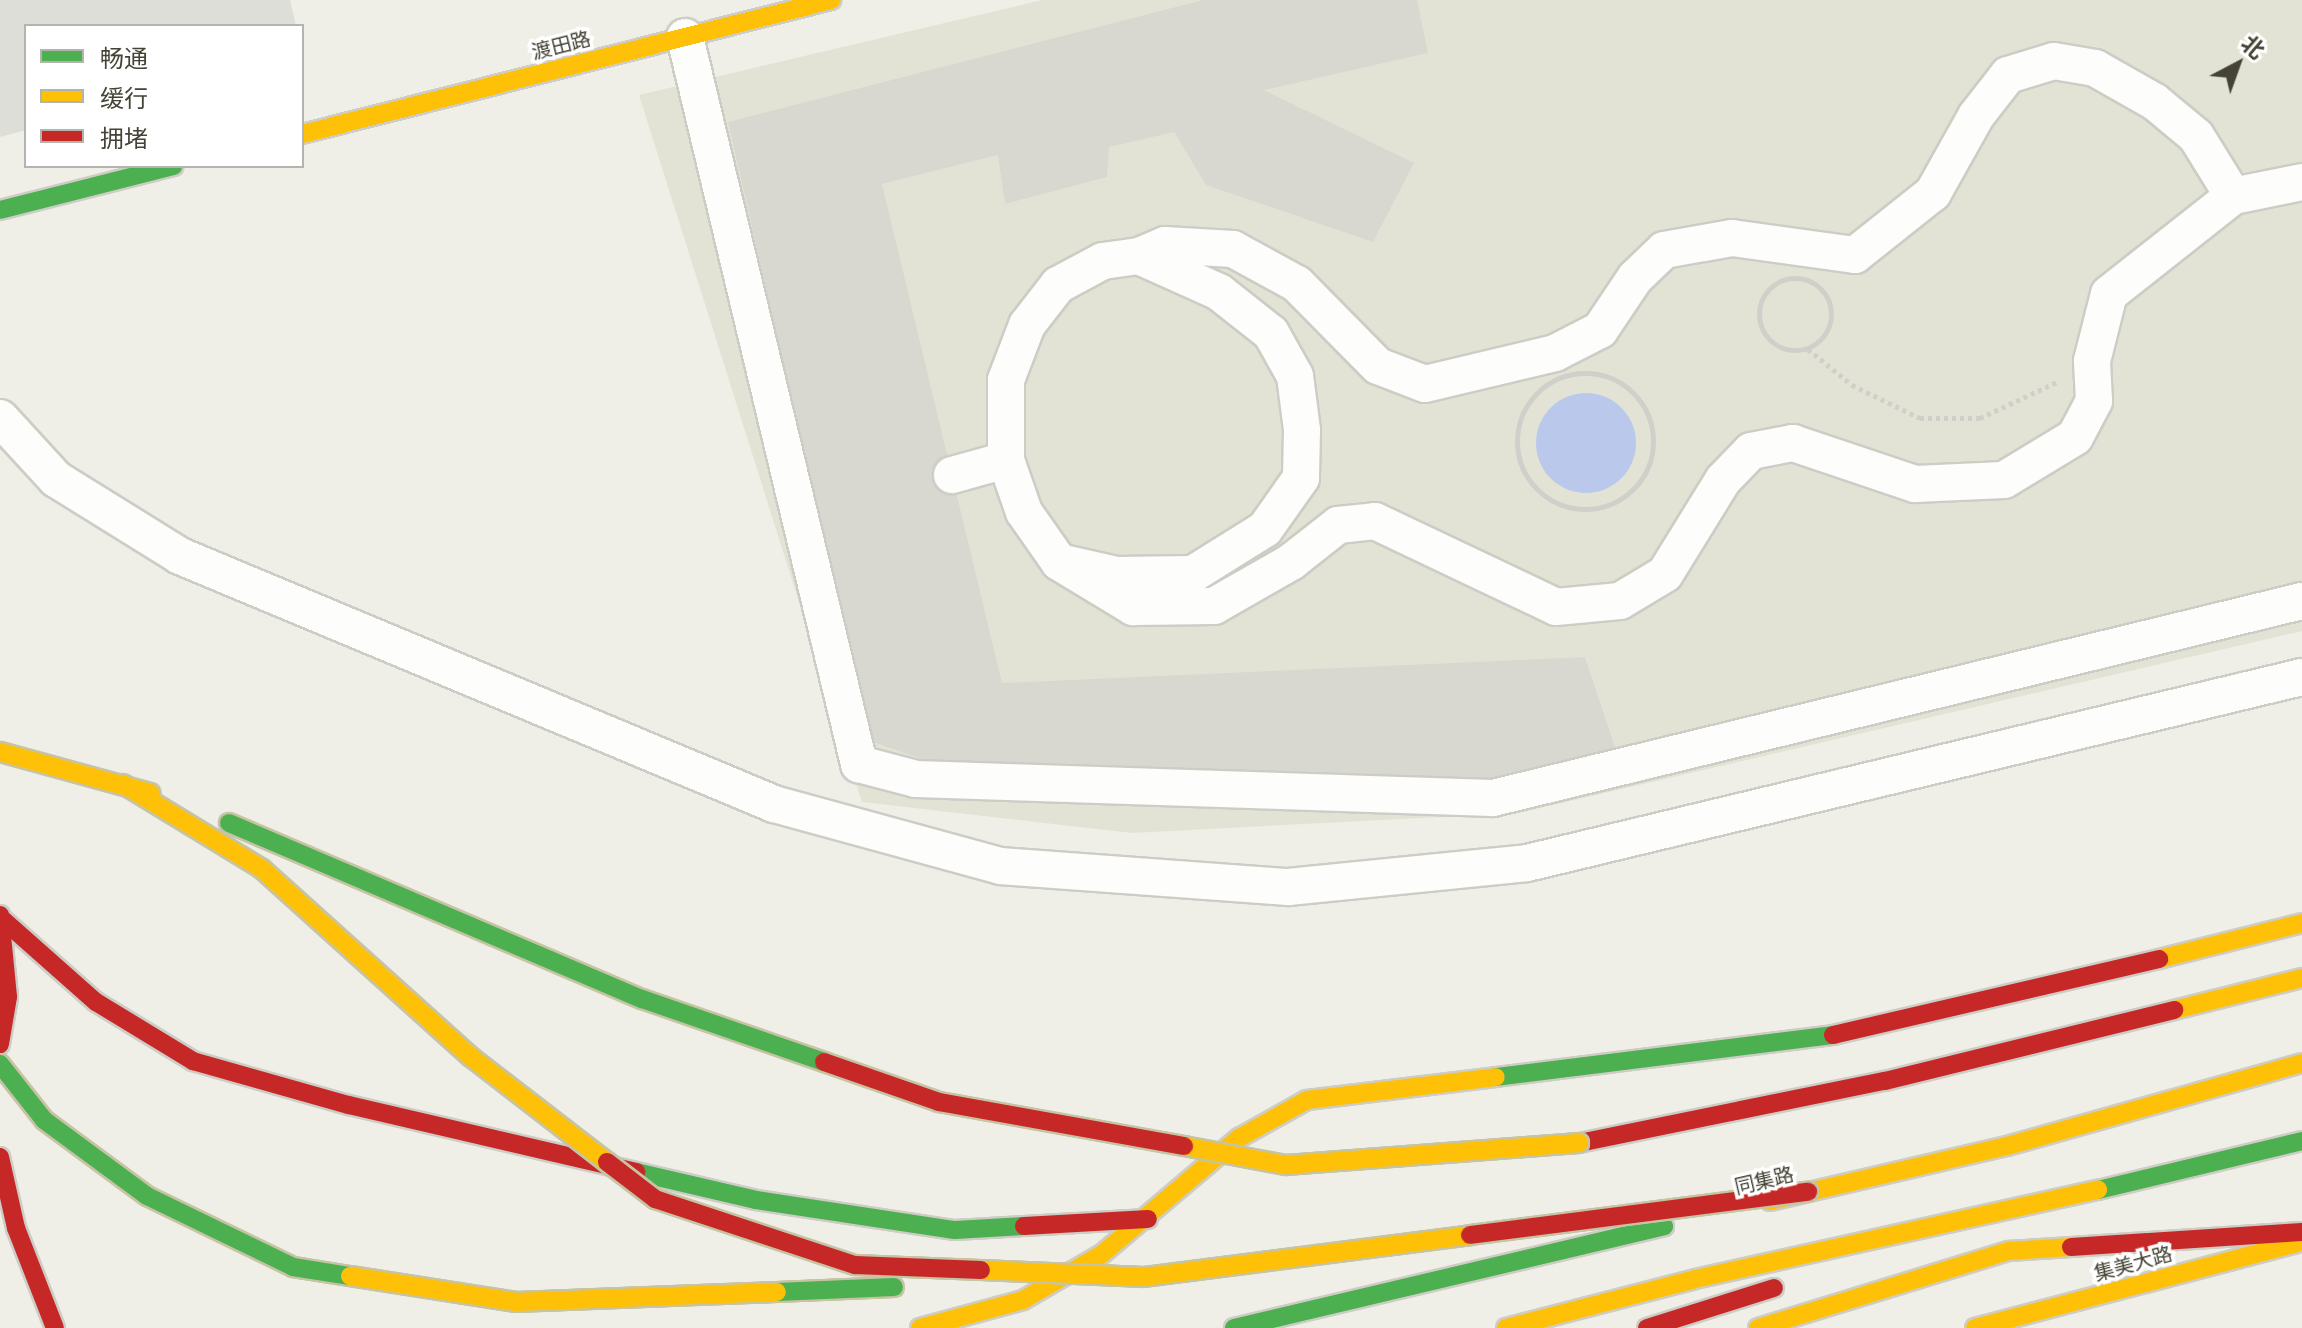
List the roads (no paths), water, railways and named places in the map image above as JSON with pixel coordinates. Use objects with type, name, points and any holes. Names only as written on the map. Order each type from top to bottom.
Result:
[{"type":"main road","name":"渡田路","points":[[304,133],[831,0]]},
{"type":"main road","points":[[0,210],[166,168]]},
{"type":"main road","points":[[0,752],[123,784],[181,803],[642,999],[939,1102],[1286,1165],[1579,1143],[1916,1074],[2302,978]]},
{"type":"main road","points":[[123,784],[262,869],[471,1057],[655,1199],[855,1265],[1144,1277]]},
{"type":"main road","points":[[0,1044],[8,997],[1,917]]},
{"type":"main road","points":[[1,917],[96,1002],[193,1061],[349,1105],[756,1200],[955,1230],[1148,1219]]},
{"type":"main road","points":[[920,1328],[1023,1300],[1102,1254],[1148,1219],[1239,1138],[1307,1100],[1868,1031],[2302,923]]},
{"type":"main road","name":"同集路","points":[[1234,1328],[2007,1146],[2302,1063]]},
{"type":"main road","points":[[0,1064],[44,1120],[147,1196],[293,1267],[516,1302],[1144,1277],[1808,1192]]},
{"type":"main road","points":[[1506,1328],[1695,1279],[2022,1209],[2302,1141]]},
{"type":"main road","points":[[0,1157],[16,1228],[55,1328]]},
{"type":"main road","points":[[1827,1271],[2022,1209]]},
{"type":"main road","points":[[1758,1328],[2009,1251],[2302,1232]]},
{"type":"main road","name":"集美大路","points":[[1982,1327],[2302,1241]]},
{"type":"main road","points":[[1647,1328],[1797,1280]]},
{"type":"street","points":[[685,37],[859,764],[916,779],[1493,798],[2302,601]]},
{"type":"street","points":[[2233,196],[2196,136],[2155,102],[2095,68],[2054,61],[2008,75],[1976,116],[1933,193],[1855,255],[1732,238],[1664,250],[1635,278],[1600,330],[1555,353],[1425,384],[1378,366],[1297,284],[1233,249],[1165,245],[1139,256],[1103,261],[1058,285],[1027,325],[1006,380],[1006,460],[1024,512],[1059,562],[1133,607],[1214,606],[1291,562],[1338,525],[1375,521],[1556,607],[1620,601],[1665,574],[1723,480],[1751,451],[1793,443],[1915,484],[2004,480],[2075,437],[2094,401],[2092,361],[2109,294],[2233,196],[2302,182]]},
{"type":"street","points":[[1059,562],[1117,575],[1193,574],[1265,529],[1301,478],[1295,376],[1271,333],[1219,292],[1139,256]]},
{"type":"street","points":[[0,418],[56,479],[180,556],[774,804],[1000,866],[1288,887],[1527,863],[2302,677]]},
{"type":"street","points":[[952,475],[1006,460]]},
{"type":"water","points":[[1586,393],[1605,397],[1621,408],[1632,424],[1636,443],[1632,462],[1621,478],[1605,489],[1586,493],[1567,489],[1551,478],[1540,462],[1536,443],[1540,424],[1551,408],[1567,397]]}]
